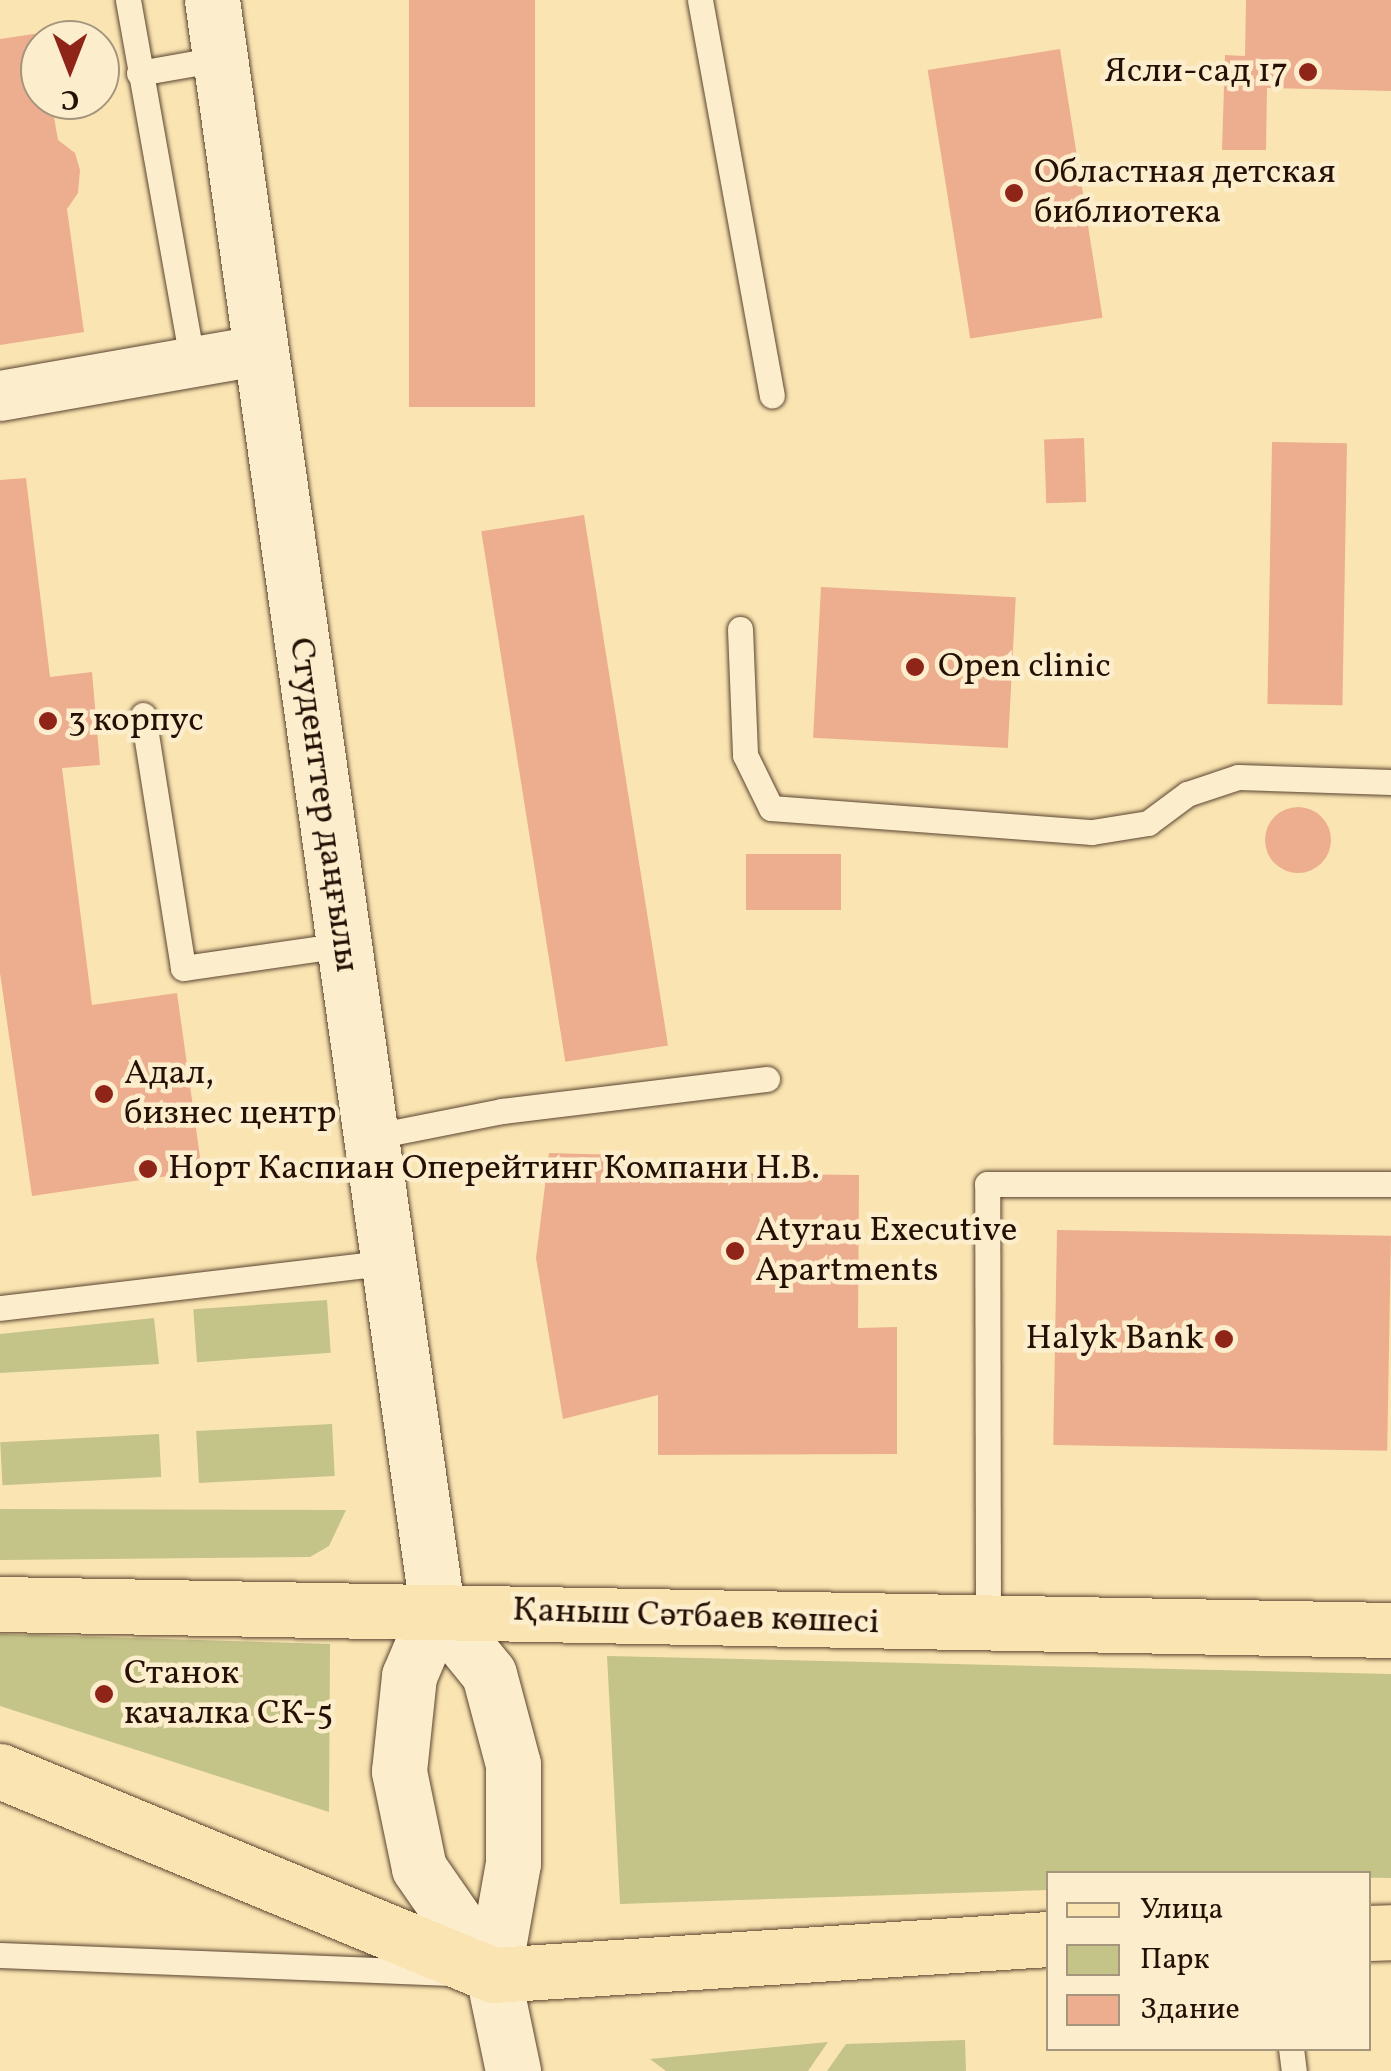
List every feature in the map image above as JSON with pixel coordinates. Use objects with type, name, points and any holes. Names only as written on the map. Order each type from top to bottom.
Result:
[{"type":"main road","name":"Қаныш Сәтбаев көшесі","points":[[0,1604],[437,1610],[988,1627],[1391,1630]]},
{"type":"main road","points":[[0,1771],[493,1974],[1046,1939]]},
{"type":"street","name":"Студенттер даңғылы","points":[[212,0],[437,1610]]},
{"type":"street","points":[[0,396],[193,366],[259,351]]},
{"type":"street","points":[[493,1974],[419,1868],[400,1771],[408,1676],[437,1610],[489,1674],[513,1764],[513,1863],[493,1974],[513,2071]]},
{"type":"lane","points":[[128,0],[193,366]]},
{"type":"lane","points":[[700,0],[772,395]]},
{"type":"lane","points":[[138,73],[218,60]]},
{"type":"lane","points":[[740,628],[745,755],[771,808],[1092,832],[1148,823],[1188,794],[1238,777],[1391,782]]},
{"type":"lane","points":[[143,715],[182,968],[343,944]]},
{"type":"lane","points":[[370,1136],[502,1111],[767,1080]]},
{"type":"lane","points":[[988,1627],[987,1184],[1391,1184]]},
{"type":"lane","points":[[0,1308],[386,1263]]},
{"type":"lane","points":[[0,1955],[493,1974]]},
{"type":"green space","points":[[327,1300],[331,1353],[197,1362],[193,1309]]},
{"type":"green space","points":[[154,1318],[159,1364],[0,1373],[0,1334]]},
{"type":"green space","points":[[332,1424],[335,1476],[199,1483],[196,1431]]},
{"type":"green space","points":[[159,1434],[161,1477],[2,1485],[0,1442]]},
{"type":"green space","points":[[0,1509],[346,1510],[329,1546],[310,1557],[0,1560]]},
{"type":"green space","points":[[0,1634],[330,1644],[329,1812],[0,1706]]},
{"type":"green space","points":[[607,1656],[1391,1674],[1391,1878],[1371,1878],[1371,1871],[1046,1871],[1046,1890],[620,1904]]},
{"type":"green space","points":[[965,2040],[966,2071],[827,2071],[846,2044]]},
{"type":"green space","points":[[828,2042],[808,2071],[666,2071],[650,2059]]},
{"type":"building","points":[[409,0],[535,0],[535,407],[409,407]]},
{"type":"building","name":"Ясли-сад 17","points":[[1246,0],[1391,0],[1391,91],[1267,88],[1266,150],[1222,150],[1225,55],[1245,56]]},
{"type":"building","points":[[20,36],[20,120],[54,120],[58,140],[75,153],[80,170],[78,193],[67,209],[84,332],[0,345],[0,39]]},
{"type":"building","name":"Областная детская библиотека","points":[[1060,49],[1103,318],[970,339],[928,70]]},
{"type":"building","points":[[1084,438],[1086,502],[1046,503],[1044,439]]},
{"type":"building","points":[[1272,442],[1347,443],[1342,705],[1267,704]]},
{"type":"building","points":[[26,478],[50,677],[92,672],[100,765],[62,768],[92,1005],[177,993],[202,1171],[32,1196],[0,973],[0,480]]},
{"type":"building","points":[[584,515],[668,1045],[565,1062],[481,531]]},
{"type":"building","name":"Open clinic","points":[[821,587],[1016,597],[1008,748],[813,738]]},
{"type":"building","points":[[1298,807],[1321,817],[1331,840],[1321,863],[1298,873],[1275,863],[1265,840],[1275,817]]},
{"type":"building","points":[[746,854],[841,854],[841,910],[746,910]]},
{"type":"building","points":[[549,1153],[620,1155],[638,1172],[859,1175],[858,1328],[897,1327],[897,1454],[658,1455],[658,1395],[563,1419],[536,1258]]},
{"type":"building","name":"Halyk Bank","points":[[1057,1230],[1391,1236],[1387,1451],[1053,1445]]},
{"type":"place","name":"Ясли-сад 17","points":[[1308,72]]},
{"type":"place","name":"Областная детская библиотека","points":[[1014,193]]},
{"type":"place","name":"Open clinic","points":[[915,667]]},
{"type":"place","name":"3 корпус","points":[[48,721]]},
{"type":"place","name":"Адал, бизнес центр","points":[[104,1094]]},
{"type":"place","name":"Норт Каспиан Оперейтинг Компани Н.В.","points":[[148,1169]]},
{"type":"place","name":"Atyrau Executive Apartments","points":[[735,1251]]},
{"type":"place","name":"Halyk Bank","points":[[1224,1339]]},
{"type":"place","name":"Станок качалка СК-5","points":[[104,1694]]}]
